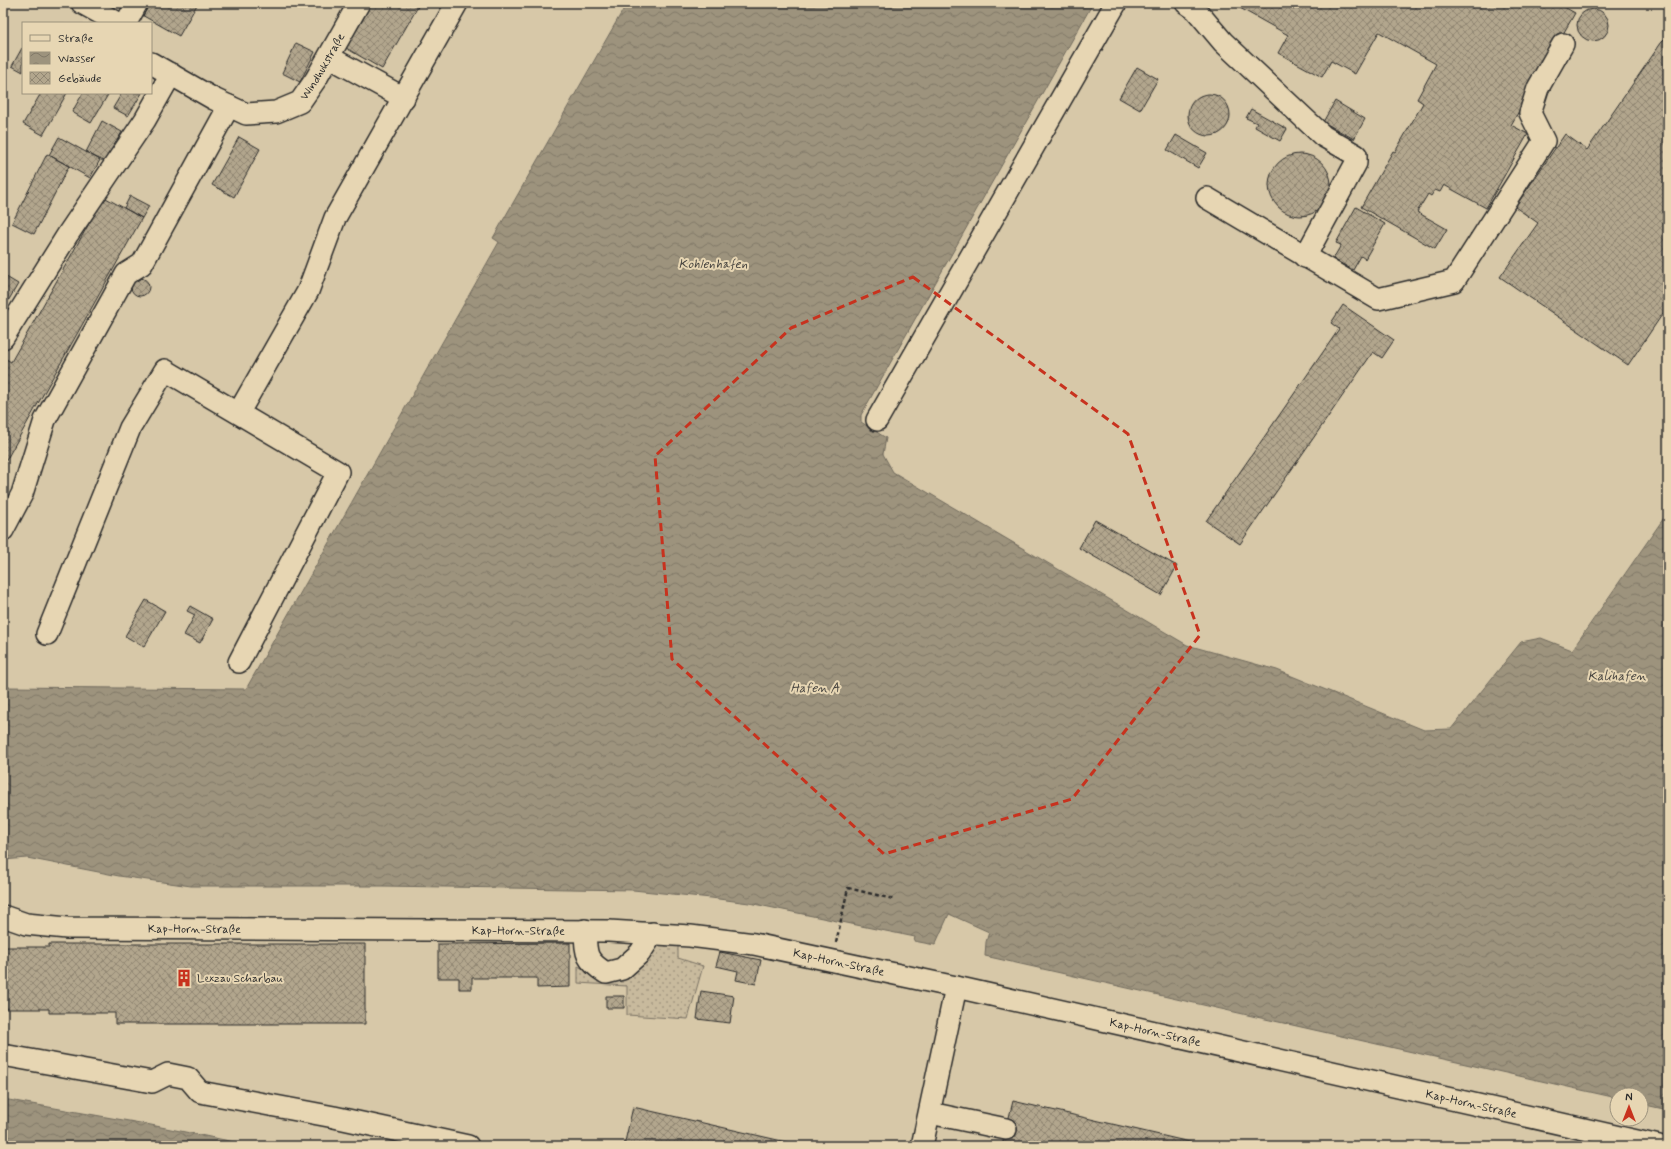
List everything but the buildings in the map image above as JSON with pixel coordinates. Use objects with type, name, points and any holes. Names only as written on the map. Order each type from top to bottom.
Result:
[{"type":"street","points":[[82,3],[116,22]]},
{"type":"street","points":[[127,22],[137,3]]},
{"type":"street","name":"Windhukstraße","points":[[237,110],[276,112],[300,102],[316,79],[359,3]]},
{"type":"street","points":[[239,412],[308,291],[335,218],[457,3]]},
{"type":"street","points":[[877,420],[1116,3]]},
{"type":"street","points":[[1186,3],[1196,10],[1223,42],[1323,136],[1356,155],[1356,163],[1305,257]]},
{"type":"street","points":[[1207,198],[1378,299],[1454,281],[1544,142],[1530,113],[1538,88],[1563,44]]},
{"type":"street","points":[[329,57],[404,98]]},
{"type":"street","points":[[3,530],[22,494],[45,420],[126,274],[142,264],[237,110],[152,64]]},
{"type":"street","points":[[3,338],[68,234],[144,120],[170,74]]},
{"type":"street","points":[[47,634],[130,428],[165,370],[239,412],[338,472],[239,662]]},
{"type":"street","name":"Kap-Horn-Straße","points":[[3,916],[26,924],[67,928],[585,930],[653,933],[754,944],[956,987],[1659,1146]]},
{"type":"street","points":[[3,925],[26,924]]},
{"type":"street","points":[[585,930],[586,951],[593,965],[606,973],[622,970],[640,953],[653,933]]},
{"type":"street","points":[[922,1146],[956,987]]},
{"type":"street","points":[[3,1055],[152,1082],[168,1074],[188,1078],[200,1092],[334,1117],[468,1146]]},
{"type":"street","points":[[930,1112],[1006,1129]]},
{"type":"path","points":[[836,943],[848,888],[893,899]]},
{"type":"highlighted area","points":[[913,277],[1128,434],[1200,635],[1072,799],[884,854],[672,659],[655,456],[791,328]]},
{"type":"shaded area","points":[[3,3],[627,3],[494,238],[499,241],[246,689],[3,687]]},
{"type":"shaded area","points":[[1093,3],[1668,3],[1668,512],[1571,650],[1562,646],[1521,642],[1451,729],[1424,730],[1277,670],[1187,645],[893,472],[861,422],[861,415]]},
{"type":"shaded area","points":[[27,858],[119,876],[191,886],[383,886],[633,890],[749,903],[915,937],[914,940],[948,914],[990,932],[986,942],[985,956],[1609,1096],[1609,1127],[1649,1127],[1649,1106],[1668,1110],[1668,1146],[254,1146],[146,1124],[3,1099],[3,860]]},
{"type":"shaded area","points":[[665,942],[678,943],[678,958],[703,966],[688,1019],[627,1015],[627,986],[578,983],[578,966],[605,981]]},
{"type":"water","name":"Hafen A","points":[[627,3],[1093,3],[861,415],[861,422],[886,438],[883,454],[893,472],[1187,645],[1277,670],[1424,730],[1451,729],[1521,642],[1541,638],[1572,650],[1668,512],[1668,1110],[1649,1106],[1649,1087],[1609,1087],[1609,1096],[985,956],[986,942],[989,932],[949,914],[935,945],[914,941],[915,937],[749,903],[633,890],[383,886],[191,886],[119,876],[27,858],[3,860],[3,687],[246,689],[499,242],[493,238]]},
{"type":"water","points":[[3,1099],[146,1124],[254,1146],[3,1146]]},
{"type":"place","name":"Lexzau Scharbau","points":[[184,978]]},
{"type":"water label","name":"Kohlenhafen","points":[[713,263]]},
{"type":"water label","name":"Kalihafen","points":[[1617,675]]}]
